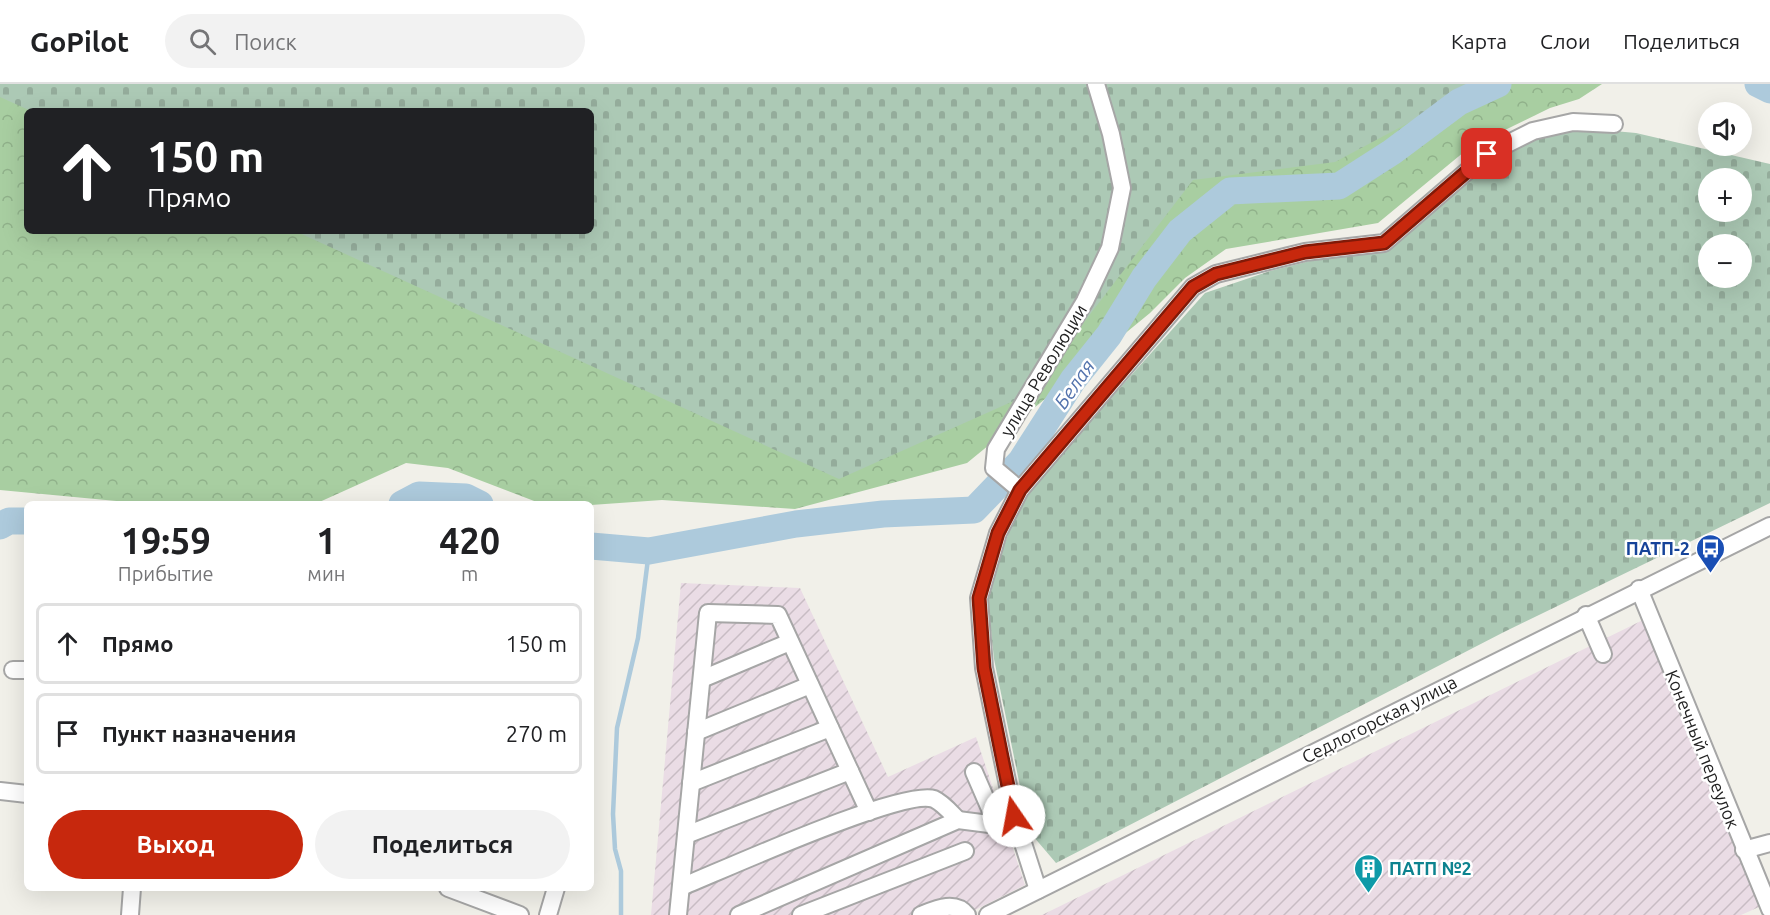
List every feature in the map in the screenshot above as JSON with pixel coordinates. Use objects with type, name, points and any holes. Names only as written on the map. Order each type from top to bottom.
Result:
[{"type":"street","name":"улица Революции","points":[[1020,490],[994,468],[996,449],[1085,301],[1110,248],[1122,188],[1111,134],[1096,84]]},
{"type":"street","points":[[1038,890],[1020,831],[984,668],[979,598],[998,533],[1020,490],[1193,287],[1216,274],[1305,252],[1384,243],[1487,154],[1533,131],[1574,122],[1614,124]]},
{"type":"street","name":"Седлогорская улица","points":[[988,915],[1586,615],[1770,526]]},
{"type":"street","name":"Конечный переулок","points":[[1639,589],[1770,909]]},
{"type":"street","points":[[678,915],[708,613],[778,615],[869,812]]},
{"type":"street","points":[[1586,615],[1603,654]]},
{"type":"street","points":[[702,679],[790,642]]},
{"type":"street","points":[[696,732],[810,685]]},
{"type":"street","points":[[691,783],[830,728]]},
{"type":"street","points":[[686,835],[850,771]]},
{"type":"street","points":[[974,772],[998,825]]},
{"type":"street","points":[[0,791],[24,794]]},
{"type":"street","points":[[681,887],[869,812],[916,798],[934,799],[958,820]]},
{"type":"street","points":[[739,915],[958,820],[998,825],[1020,831]]},
{"type":"street","points":[[1744,850],[1770,843]]},
{"type":"street","points":[[801,915],[965,851]]},
{"type":"street","points":[[808,885],[818,908]]},
{"type":"street","points":[[130,915],[132,891]]},
{"type":"street","points":[[456,891],[520,915]]},
{"type":"street","points":[[548,915],[555,891]]},
{"type":"street","points":[[921,915],[939,908],[955,907],[967,915]]},
{"type":"shaded area","points":[[681,583],[800,588],[888,777],[976,737],[1025,885],[965,915],[651,915]]},
{"type":"shaded area","points":[[1643,620],[1759,907],[1741,915],[1042,915]]},
{"type":"green space","points":[[0,84],[1602,84],[1579,99],[1550,108],[1470,147],[1378,223],[1226,249],[1185,278],[1150,313],[967,463],[795,509],[662,500],[594,505],[594,501],[534,501],[448,468],[406,463],[322,501],[116,501],[0,490]]},
{"type":"green space","points":[[0,84],[1481,84],[1335,162],[1193,180],[1029,394],[839,479],[302,234],[594,234],[594,108],[24,108],[0,97]]},
{"type":"green space","points":[[1581,128],[1636,133],[1698,147],[1698,156],[1735,156],[1770,164],[1770,503],[1504,632],[1056,863],[1033,836],[1023,801],[994,659],[988,602],[1000,556],[1017,511],[1047,469],[1205,293],[1270,271],[1338,254],[1390,248],[1476,169],[1528,138]]},
{"type":"waterway","name":"Белая","points":[[594,546],[649,551],[796,524],[883,514],[974,510],[1021,461],[1073,380],[1109,335],[1144,278],[1180,231],[1230,191],[1339,186],[1392,152],[1459,102],[1498,84]]},
{"type":"waterway","name":"Белая","points":[[1758,84],[1770,90]]},
{"type":"waterway","name":"Белая","points":[[408,501],[419,495],[466,497],[474,501]]},
{"type":"waterway","name":"Белая","points":[[0,526],[9,521],[24,521]]},
{"type":"waterway","points":[[621,915],[621,871],[615,849],[613,814],[617,728],[638,638],[649,551]]},
{"type":"place","name":"ПАТП-2","points":[[1711,574]]},
{"type":"place","name":"ПАТП №2","points":[[1368,894]]},
{"type":"route","points":[[1014,816],[984,668],[979,598],[998,533],[1020,490],[1193,287],[1216,274],[1305,252],[1384,243],[1487,154]]}]
